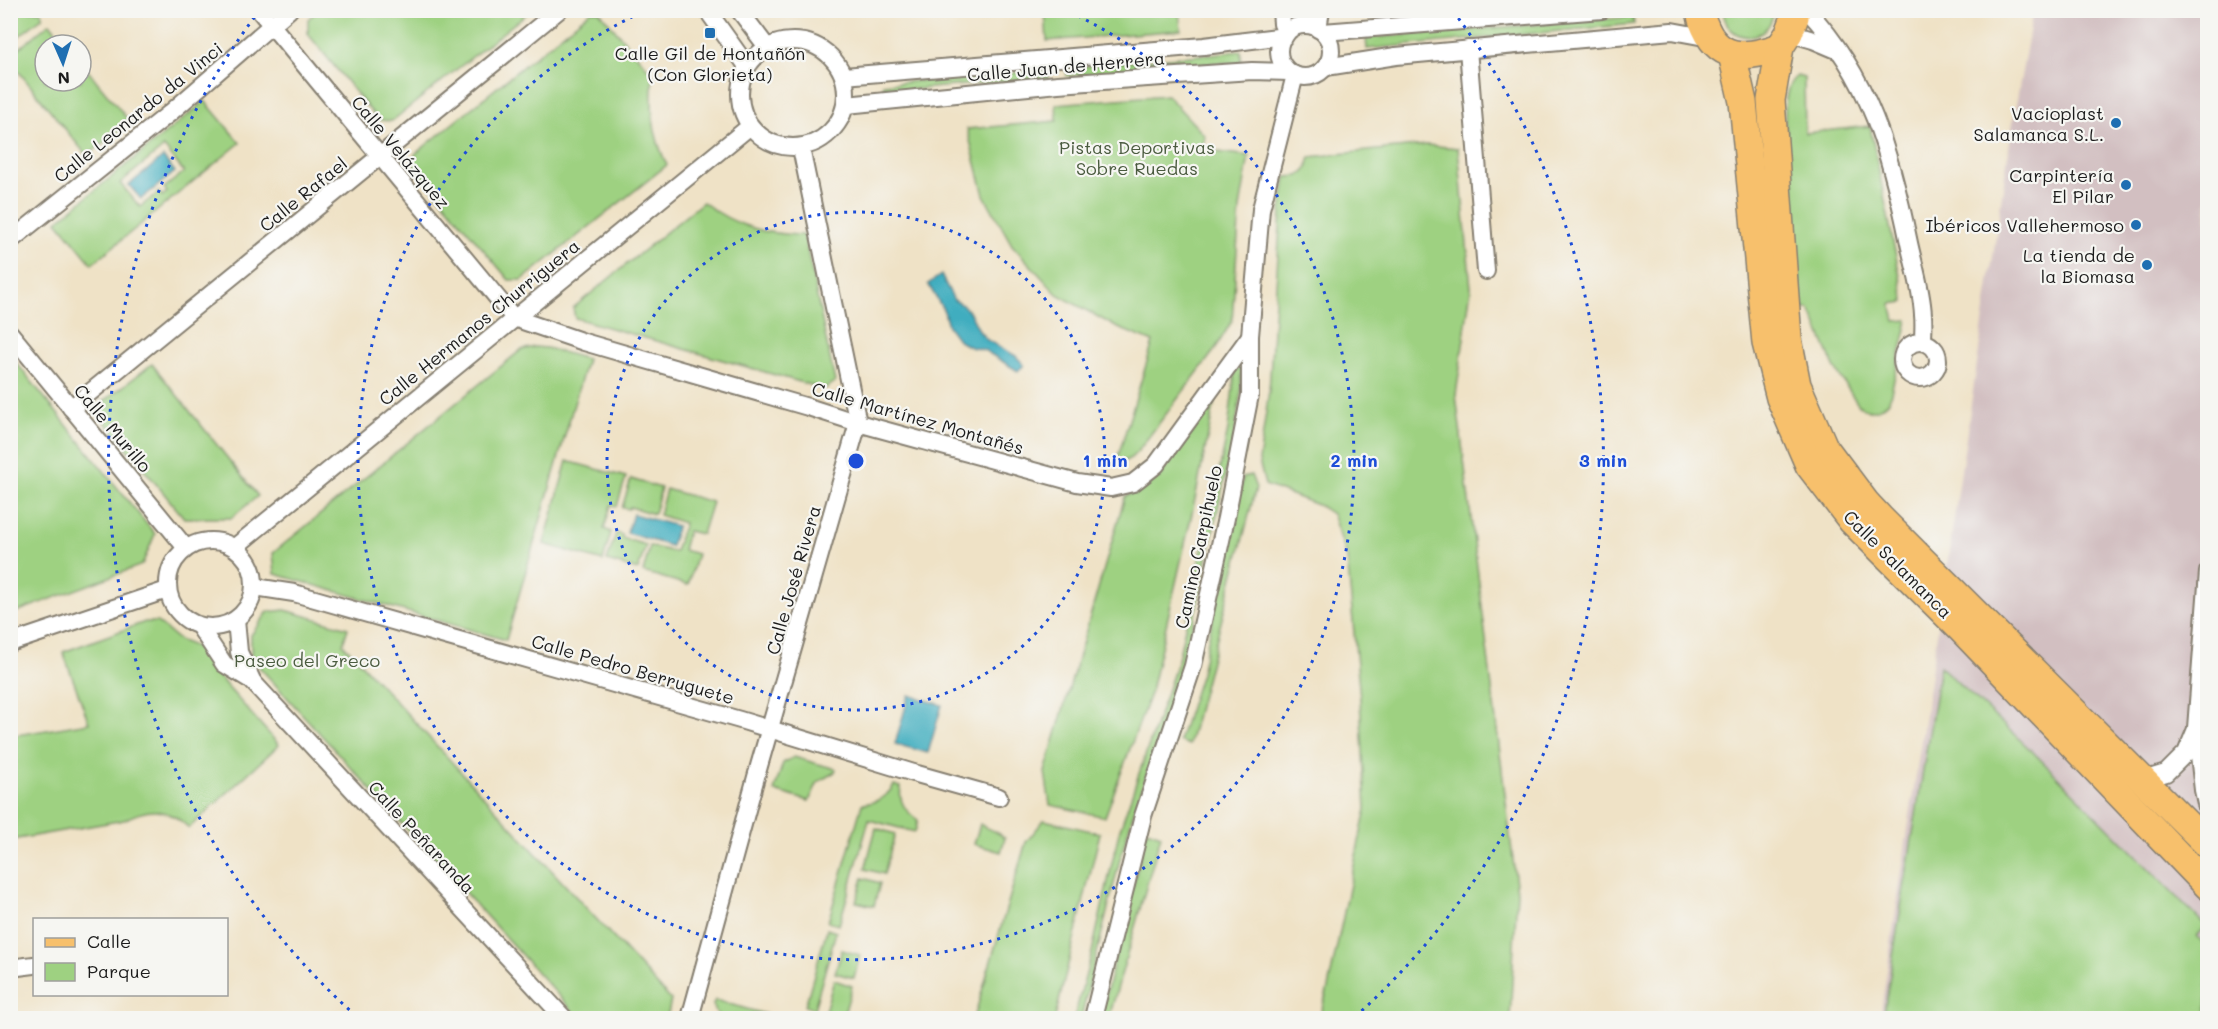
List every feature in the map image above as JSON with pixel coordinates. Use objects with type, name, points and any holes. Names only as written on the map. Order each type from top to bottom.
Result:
[{"type":"main road","points":[[1701,10],[1700,15],[1710,38],[1732,54],[1754,56],[1788,30]]},
{"type":"main road","name":"Calle Salamanca","points":[[1788,30],[1771,100],[1788,339],[1797,385],[1824,447],[1866,503],[1877,531],[1968,620],[2143,780],[2208,845]]},
{"type":"main road","name":"Calle Salamanca","points":[[1732,54],[1743,102],[1766,343],[1780,398],[1809,465],[1852,522],[1877,531]]},
{"type":"main road","name":"Calle Salamanca","points":[[1968,620],[2208,886]]},
{"type":"street","name":"Calle Velázquez","points":[[259,10],[379,158],[514,318]]},
{"type":"street","name":"Calle Leonardo da Vinci","points":[[10,242],[187,98],[289,10]]},
{"type":"street","name":"Calle Rafael","points":[[71,408],[559,10]]},
{"type":"street","points":[[706,10],[747,66]]},
{"type":"street","points":[[739,10],[767,47]]},
{"type":"street","points":[[1281,10],[1282,24],[1286,34]]},
{"type":"street","points":[[1321,10],[1320,30],[1330,43],[1331,55],[1326,67],[1318,74],[1306,77],[1292,73],[1282,62],[1280,45],[1286,34],[1296,27],[1307,25],[1320,30],[1602,10]]},
{"type":"street","points":[[1807,10],[1825,29],[1840,51],[1863,90],[1883,137],[1901,206],[1923,314],[1923,342]]},
{"type":"street","points":[[1788,30],[1840,51]]},
{"type":"street","points":[[1326,67],[1396,56],[1672,32],[1710,38]]},
{"type":"street","name":"Calle Juan de Herrera","points":[[844,76],[1204,46],[1286,34]]},
{"type":"street","points":[[789,40],[812,44],[832,56],[844,76],[847,90],[846,105],[838,124],[824,139],[801,148],[784,148],[765,140],[749,127],[740,107],[739,86],[747,66],[767,47],[789,40]]},
{"type":"street","points":[[1468,50],[1486,271]]},
{"type":"street","name":"Calle Juan de Herrera","points":[[846,105],[1069,83],[1252,71],[1292,73]]},
{"type":"street","name":"Camino Carpihuelo","points":[[1093,1018],[1143,816],[1193,666],[1226,518],[1250,395],[1250,336],[1261,209],[1292,73]]},
{"type":"street","name":"Calle Hermanos Churriguera","points":[[235,547],[749,127]]},
{"type":"street","name":"Calle José Rivera","points":[[690,1018],[858,423],[801,148]]},
{"type":"street","name":"Calle Martínez Montañés","points":[[514,318],[584,342],[858,423],[1077,483],[1111,488],[1133,483],[1156,465],[1250,336]]},
{"type":"street","name":"Calle Murillo","points":[[10,333],[186,548]]},
{"type":"street","points":[[202,541],[219,541],[235,547],[246,558],[253,572],[255,587],[249,606],[236,620],[218,627],[199,626],[178,613],[167,590],[168,574],[175,559],[186,548],[202,541]]},
{"type":"street","points":[[2208,572],[2196,728],[2208,813]]},
{"type":"street","name":"Calle Pedro Berruguete","points":[[255,587],[294,593],[740,720],[999,797]]},
{"type":"street","points":[[10,643],[167,590]]},
{"type":"street","name":"Calle Peñaranda","points":[[236,620],[239,652],[252,681]]},
{"type":"street","name":"Calle Peñaranda","points":[[199,626],[225,664],[252,681],[564,1018]]},
{"type":"street","points":[[2143,780],[2166,773],[2186,753],[2196,728]]},
{"type":"street","points":[[10,968],[33,964]]},
{"type":"shaded area","points":[[2033,11],[2207,11],[2207,1018],[1880,1018],[2013,121]]},
{"type":"green space","points":[[11,10],[40,11],[42,18],[19,36],[14,36],[11,32]]},
{"type":"green space","points":[[318,10],[530,11],[392,121],[378,120],[308,34],[308,19]]},
{"type":"green space","points":[[591,11],[599,11],[653,74],[653,121],[658,143],[667,165],[522,280],[509,280],[415,168],[415,154]]},
{"type":"green space","points":[[1045,11],[1179,11],[1181,30],[1047,41]]},
{"type":"green space","points":[[1723,11],[1774,11],[1771,22],[1764,30],[1757,35],[1748,36],[1740,35],[1732,30],[1726,22]]},
{"type":"green space","points":[[1633,17],[1634,24],[1367,49],[1366,38]]},
{"type":"green space","points":[[50,23],[58,33],[38,33]]},
{"type":"green space","points":[[33,37],[33,89],[11,62],[11,55]]},
{"type":"green space","points":[[1241,51],[1241,63],[1216,63],[1067,76],[1066,68]]},
{"type":"green space","points":[[1047,70],[1048,78],[884,92],[883,84]]},
{"type":"green space","points":[[1797,76],[1804,78],[1805,133],[1870,126],[1905,302],[1891,304],[1895,321],[1908,320],[1889,401],[1875,410],[1859,406],[1834,367],[1810,309],[1801,309],[1785,119],[1788,89]]},
{"type":"green space","points":[[93,77],[130,122],[87,156],[36,93],[93,93]]},
{"type":"green space","name":"Pistas Deportivas Sobre Ruedas","points":[[1167,95],[1205,136],[1202,150],[1249,156],[1240,208],[1232,321],[1214,351],[1138,451],[1131,458],[1115,466],[1153,342],[1116,327],[1057,294],[1012,245],[984,195],[967,129],[1057,121],[1056,104]]},
{"type":"green space","points":[[205,101],[240,143],[92,264],[57,221]],"holes":[[[164,147],[184,172],[164,188],[167,192],[162,196],[159,192],[140,207],[120,183]]]},
{"type":"green space","points":[[1426,145],[1458,148],[1471,288],[1456,395],[1517,892],[1510,1018],[1319,1018],[1328,988],[1366,809],[1360,699],[1347,556],[1332,514],[1320,506],[1265,485],[1259,461],[1269,391],[1281,211],[1286,177],[1299,176],[1307,168],[1310,157]]},
{"type":"green space","points":[[703,202],[751,228],[790,235],[804,235],[835,382],[826,388],[821,388],[575,318],[573,308]]},
{"type":"green space","points":[[535,347],[587,359],[506,640],[275,574],[273,553],[521,350]]},
{"type":"green space","points":[[10,355],[155,534],[142,565],[11,614]]},
{"type":"green space","points":[[152,364],[258,496],[231,518],[184,518],[101,417],[103,402]]},
{"type":"green space","points":[[1241,367],[1241,393],[1234,436],[1184,665],[1134,811],[1081,1018],[1074,1018],[1092,952],[1119,832],[1178,660],[1228,430],[1235,371]]},
{"type":"green space","points":[[1215,401],[1151,691],[1105,817],[1050,805],[1045,772],[1125,496],[1144,489],[1163,472]]},
{"type":"green space","points":[[567,461],[626,477],[617,506],[611,505],[604,529],[611,532],[603,561],[544,544]]},
{"type":"green space","points":[[1251,475],[1256,488],[1189,745],[1179,741],[1201,673],[1243,477]]},
{"type":"green space","points":[[631,479],[661,488],[654,514],[630,507],[629,509],[622,508]]},
{"type":"green space","points":[[666,489],[712,502],[702,534],[688,531],[683,550],[697,554],[688,585],[643,572],[650,546],[675,552],[684,523],[659,515]]},
{"type":"green space","points":[[616,533],[622,535],[622,538],[646,545],[638,570],[607,561]]},
{"type":"green space","name":"Paseo del Greco","points":[[285,610],[348,628],[343,644],[671,1000],[667,1018],[579,1018],[251,658],[251,635],[268,612]]},
{"type":"green space","points":[[145,622],[157,622],[179,640],[199,648],[225,684],[279,745],[189,828],[174,816],[150,811],[124,820],[11,840],[11,736],[89,723],[63,652]]},
{"type":"green space","points":[[1940,666],[2031,750],[2206,926],[2197,936],[2207,947],[2207,1018],[1883,1018]]},
{"type":"green space","points":[[794,757],[836,769],[835,772],[818,782],[809,801],[774,791],[783,763]]},
{"type":"green space","points":[[894,785],[901,787],[904,806],[918,820],[915,832],[869,820],[839,925],[828,922],[862,804],[881,799]]},
{"type":"green space","points":[[1044,820],[1100,833],[1055,1018],[974,1018],[1026,842]]},
{"type":"green space","points":[[980,824],[1005,838],[1001,852],[974,844]]},
{"type":"green space","points":[[876,828],[895,834],[884,874],[865,869]]},
{"type":"green space","points":[[1147,830],[1161,835],[1109,1018],[1100,1018]]},
{"type":"green space","points":[[863,878],[880,883],[874,906],[856,902]]},
{"type":"green space","points":[[827,929],[836,932],[814,1009],[805,1006]]},
{"type":"green space","points":[[842,950],[860,955],[854,978],[835,973]]},
{"type":"green space","points":[[834,980],[852,986],[845,1011],[838,1015],[825,1011]]},
{"type":"green space","points":[[715,1000],[779,1018],[719,1018],[713,1005]]},
{"type":"water","points":[[163,157],[175,172],[141,199],[129,185]]},
{"type":"water","points":[[941,275],[954,300],[970,313],[987,340],[1016,356],[1024,365],[1018,371],[984,350],[970,347],[959,341],[948,326],[944,311],[928,284]]},
{"type":"water","points":[[633,514],[677,526],[671,546],[627,533]]},
{"type":"water","points":[[909,695],[942,705],[928,753],[895,744]]},
{"type":"place","name":"Calle Gil de Hontañón (Con Glorieta)","points":[[710,33]]},
{"type":"place","name":"Vacioplast Salamanca S.L.","points":[[2116,123]]},
{"type":"place","name":"Carpintería El Pilar","points":[[2126,185]]},
{"type":"place","name":"Ibéricos Vallehermoso","points":[[2136,225]]},
{"type":"place","name":"La tienda de la Biomasa","points":[[2147,265]]}]
